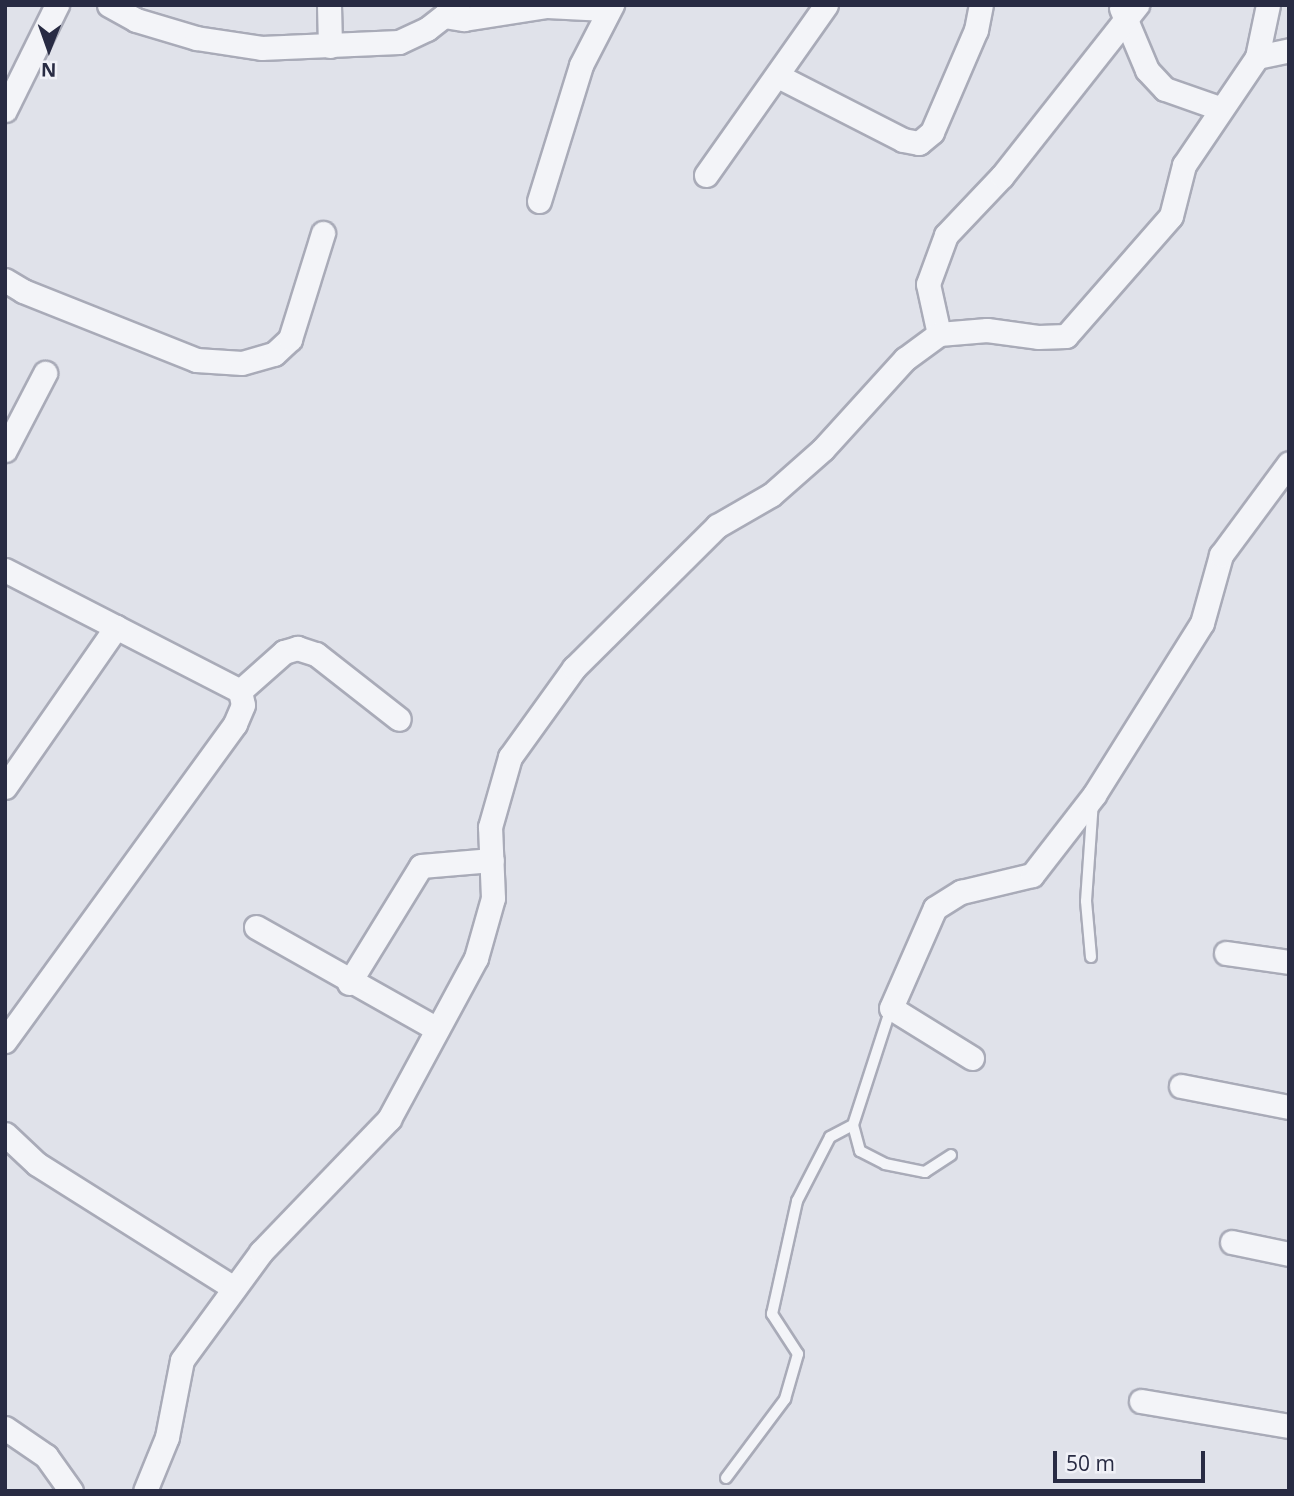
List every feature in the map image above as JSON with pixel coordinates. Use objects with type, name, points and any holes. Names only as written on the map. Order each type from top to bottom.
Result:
[{"type":"street","points":[[5,110],[57,5]]},
{"type":"street","points":[[109,5],[136,20],[195,38],[261,48],[400,42],[451,10],[464,19],[547,6],[609,7],[581,65],[539,201]]},
{"type":"street","points":[[329,5],[330,46]]},
{"type":"street","points":[[706,175],[826,5]]},
{"type":"street","points":[[778,76],[903,140],[919,142],[932,132],[976,30],[981,5]]},
{"type":"street","points":[[145,1491],[167,1437],[182,1360],[261,1252],[389,1119],[476,958],[493,898],[490,827],[510,757],[573,668],[716,526],[771,495],[823,449],[905,359],[939,334],[987,330],[1038,337],[1066,336],[1171,216],[1184,165],[1219,108],[1257,57],[1268,5]]},
{"type":"street","points":[[1127,10],[1147,70],[1165,89],[1219,108]]},
{"type":"street","points":[[939,334],[928,284],[946,234],[1002,176],[1127,10]]},
{"type":"street","points":[[1257,57],[1289,50]]},
{"type":"street","points":[[5,280],[23,291],[196,360],[242,362],[274,354],[290,340],[323,233]]},
{"type":"street","points":[[5,450],[45,373]]},
{"type":"street","points":[[972,1058],[891,1008],[936,908],[961,892],[1032,875],[1094,795],[1202,623],[1221,555],[1289,463]]},
{"type":"street","points":[[5,570],[240,691]]},
{"type":"street","points":[[5,787],[116,627]]},
{"type":"street","points":[[240,691],[284,652],[297,648],[316,654],[399,719]]},
{"type":"street","points":[[5,1041],[235,724],[243,705],[240,691]]},
{"type":"street","points":[[349,983],[421,866],[492,860]]},
{"type":"street","points":[[256,927],[349,983],[437,1029]]},
{"type":"street","points":[[1226,953],[1289,962]]},
{"type":"street","points":[[1181,1086],[1289,1107]]},
{"type":"street","points":[[5,1134],[37,1164],[234,1288]]},
{"type":"street","points":[[1232,1242],[1289,1254]]},
{"type":"street","points":[[1141,1401],[1289,1426]]},
{"type":"street","points":[[5,1428],[46,1457],[71,1491]]},
{"type":"lane","points":[[1091,957],[1086,901],[1094,795]]},
{"type":"lane","points":[[891,1008],[853,1125],[860,1151],[886,1164],[925,1172],[951,1155]]},
{"type":"lane","points":[[726,1478],[785,1399],[797,1354],[772,1314],[797,1201],[830,1138],[853,1125]]}]
